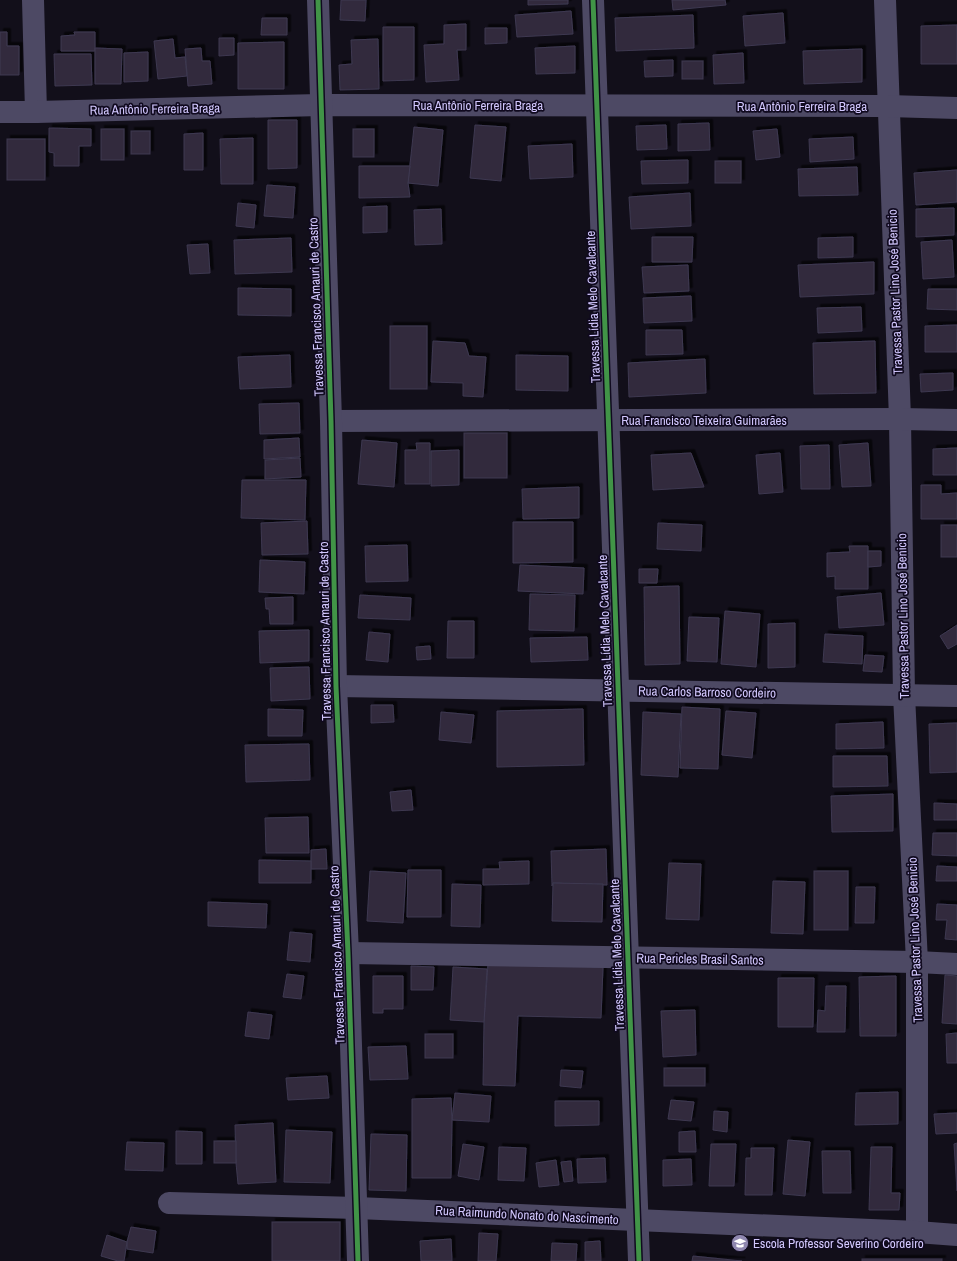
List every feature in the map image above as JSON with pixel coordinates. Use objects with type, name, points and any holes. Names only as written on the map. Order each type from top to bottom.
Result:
[{"type":"street","points":[[33,0],[36,112]]},
{"type":"street","name":"Travessa Francisco Amauri de Castro","points":[[318,0],[320,105],[331,421],[336,686],[348,953],[358,1261]]},
{"type":"street","name":"Travessa Lídia Melo Cavalcante","points":[[593,0],[638,1261]]},
{"type":"street","name":"Travessa Pastor Lino José Benicio","points":[[885,0],[900,419],[904,695],[917,962],[917,1232]]},
{"type":"street","name":"Rua Antônio Ferreira Braga","points":[[0,112],[320,105],[888,106],[957,108]]},
{"type":"street","name":"Rua Francisco Teixeira Guimarães","points":[[331,421],[957,420]]},
{"type":"street","name":"Rua Carlos Barroso Cordeiro","points":[[336,686],[957,696]]},
{"type":"street","name":"Rua Pericles Brasil Santos","points":[[348,953],[917,962],[957,964]]},
{"type":"street","name":"Rua Raimundo Nonato do Nascimento","points":[[169,1204],[357,1208],[957,1234]]},
{"type":"building","points":[[341,0],[366,0],[365,21],[340,20]]},
{"type":"building","points":[[528,0],[568,0],[568,4],[528,5]]},
{"type":"building","points":[[672,0],[725,0],[726,5],[673,10]]},
{"type":"building","points":[[571,11],[573,34],[517,37],[515,15]]},
{"type":"building","points":[[783,13],[785,43],[745,46],[743,16]]},
{"type":"building","points":[[693,15],[694,48],[616,51],[615,18]]},
{"type":"building","points":[[262,18],[287,18],[287,35],[261,35]]},
{"type":"building","points":[[466,24],[466,50],[457,50],[459,80],[426,82],[424,45],[444,44],[444,25]]},
{"type":"building","points":[[957,25],[957,64],[921,64],[921,26]]},
{"type":"building","points":[[383,27],[414,27],[414,80],[383,81]]},
{"type":"building","points":[[485,28],[507,28],[507,43],[485,44]]},
{"type":"building","points":[[0,32],[7,32],[7,46],[19,46],[19,75],[0,75]]},
{"type":"building","points":[[74,32],[95,32],[95,51],[61,51],[61,36],[75,35]]},
{"type":"building","points":[[219,38],[234,38],[234,55],[219,56]]},
{"type":"building","points":[[173,39],[175,58],[185,57],[187,76],[158,79],[154,41]]},
{"type":"building","points":[[378,39],[379,89],[340,90],[339,65],[352,64],[351,40]]},
{"type":"building","points":[[284,42],[284,89],[238,89],[238,43]]},
{"type":"building","points":[[575,46],[575,73],[536,74],[535,48]]},
{"type":"building","points":[[95,48],[122,49],[121,84],[95,84]]},
{"type":"building","points":[[201,48],[202,61],[210,61],[212,84],[188,86],[185,49]]},
{"type":"building","points":[[862,49],[862,82],[804,84],[803,51]]},
{"type":"building","points":[[148,52],[148,81],[124,82],[124,53]]},
{"type":"building","points":[[743,53],[744,83],[714,84],[713,55]]},
{"type":"building","points":[[54,54],[91,54],[92,85],[55,86]]},
{"type":"building","points":[[673,60],[673,76],[645,77],[644,61]]},
{"type":"building","points":[[682,61],[703,61],[703,79],[682,79]]},
{"type":"building","points":[[268,120],[297,120],[297,168],[268,169]]},
{"type":"building","points":[[709,123],[710,150],[678,151],[678,124]]},
{"type":"building","points":[[475,125],[506,127],[501,181],[470,178]]},
{"type":"building","points":[[666,125],[667,149],[637,150],[636,126]]},
{"type":"building","points":[[414,127],[443,130],[438,186],[408,183]]},
{"type":"building","points":[[49,128],[91,129],[91,146],[79,146],[79,166],[54,166],[54,153],[49,152]]},
{"type":"building","points":[[101,129],[124,129],[124,160],[101,160]]},
{"type":"building","points":[[353,129],[374,129],[374,157],[353,157]]},
{"type":"building","points":[[777,129],[780,157],[756,160],[753,131]]},
{"type":"building","points":[[131,131],[150,131],[150,154],[131,154]]},
{"type":"building","points":[[203,133],[203,170],[184,170],[184,134]]},
{"type":"building","points":[[853,137],[854,159],[810,162],[809,139]]},
{"type":"building","points":[[253,138],[253,184],[221,184],[220,139]]},
{"type":"building","points":[[7,139],[45,139],[45,180],[7,180]]},
{"type":"building","points":[[572,144],[573,177],[530,179],[528,146]]},
{"type":"building","points":[[688,160],[688,183],[642,184],[641,161]]},
{"type":"building","points":[[715,161],[741,161],[741,183],[715,183]]},
{"type":"building","points":[[359,166],[410,166],[408,183],[410,197],[359,198]]},
{"type":"building","points":[[857,167],[858,195],[799,196],[798,169]]},
{"type":"building","points":[[957,170],[957,202],[916,205],[914,173]]},
{"type":"building","points":[[267,185],[295,187],[293,218],[264,216]]},
{"type":"building","points":[[690,193],[691,226],[631,229],[629,197]]},
{"type":"building","points":[[238,203],[256,205],[254,228],[236,226]]},
{"type":"building","points":[[387,206],[387,232],[363,233],[363,207]]},
{"type":"building","points":[[954,208],[954,235],[916,237],[916,209]]},
{"type":"building","points":[[441,209],[442,244],[415,245],[414,210]]},
{"type":"building","points":[[652,237],[693,237],[692,262],[652,262]]},
{"type":"building","points":[[853,237],[853,257],[818,258],[818,238]]},
{"type":"building","points":[[291,238],[292,272],[235,274],[234,240]]},
{"type":"building","points":[[952,240],[954,277],[923,279],[921,242]]},
{"type":"building","points":[[208,244],[210,273],[190,274],[187,245]]},
{"type":"building","points":[[874,262],[874,294],[800,297],[798,265]]},
{"type":"building","points":[[688,265],[689,291],[644,293],[642,267]]},
{"type":"building","points":[[238,288],[291,289],[291,316],[238,315]]},
{"type":"building","points":[[928,289],[957,289],[957,310],[927,309]]},
{"type":"building","points":[[691,296],[692,321],[644,323],[643,298]]},
{"type":"building","points":[[861,307],[862,331],[818,333],[817,308]]},
{"type":"building","points":[[957,325],[957,352],[925,352],[925,326]]},
{"type":"building","points":[[390,326],[427,326],[427,389],[390,389]]},
{"type":"building","points":[[646,330],[682,330],[683,354],[646,355]]},
{"type":"building","points":[[433,341],[465,343],[469,356],[486,357],[483,397],[463,396],[463,383],[431,382]]},
{"type":"building","points":[[875,341],[876,393],[814,394],[813,343]]},
{"type":"building","points":[[290,355],[291,387],[240,389],[238,357]]},
{"type":"building","points":[[516,355],[568,356],[568,391],[516,390]]},
{"type":"building","points":[[705,359],[706,393],[629,397],[628,363]]},
{"type":"building","points":[[953,373],[953,390],[921,392],[920,374]]},
{"type":"building","points":[[299,403],[300,433],[260,434],[259,404]]},
{"type":"building","points":[[464,433],[507,433],[507,478],[464,478]]},
{"type":"building","points":[[299,438],[300,457],[264,459],[264,440]]},
{"type":"building","points":[[362,440],[397,443],[394,487],[358,484]]},
{"type":"building","points":[[416,443],[430,443],[430,484],[405,484],[405,450],[417,450]]},
{"type":"building","points":[[868,443],[871,486],[842,487],[839,445]]},
{"type":"building","points":[[829,445],[830,489],[801,489],[800,446]]},
{"type":"building","points":[[957,448],[957,475],[933,475],[933,449]]},
{"type":"building","points":[[459,450],[459,485],[431,486],[431,451]]},
{"type":"building","points":[[691,453],[704,487],[653,490],[651,455]]},
{"type":"building","points":[[780,453],[783,492],[759,494],[756,455]]},
{"type":"building","points":[[300,458],[301,477],[265,479],[265,460]]},
{"type":"building","points":[[242,480],[306,480],[305,520],[241,518]]},
{"type":"building","points":[[921,485],[941,485],[941,494],[957,493],[957,519],[921,519]]},
{"type":"building","points":[[579,487],[579,518],[523,519],[522,489]]},
{"type":"building","points":[[307,521],[308,554],[262,555],[261,523]]},
{"type":"building","points":[[513,522],[573,522],[573,562],[513,563]]},
{"type":"building","points":[[658,523],[702,525],[701,551],[657,549]]},
{"type":"building","points":[[941,525],[957,525],[957,557],[941,557]]},
{"type":"building","points":[[407,545],[408,581],[366,582],[365,546]]},
{"type":"building","points":[[849,546],[868,546],[868,589],[835,589],[835,576],[827,577],[827,553],[850,552]]},
{"type":"building","points":[[868,551],[881,551],[881,566],[868,567]]},
{"type":"building","points":[[260,560],[305,562],[304,594],[259,592]]},
{"type":"building","points":[[520,565],[584,568],[583,594],[518,591]]},
{"type":"building","points":[[639,569],[658,569],[657,583],[639,583]]},
{"type":"building","points":[[679,586],[680,664],[645,665],[644,587]]},
{"type":"building","points":[[881,593],[884,625],[839,628],[837,597]]},
{"type":"building","points":[[530,594],[575,595],[574,631],[529,630]]},
{"type":"building","points":[[360,595],[411,598],[410,620],[358,618]]},
{"type":"building","points":[[293,597],[293,624],[270,624],[269,609],[266,609],[265,598]]},
{"type":"building","points":[[725,611],[760,614],[756,667],[721,664]]},
{"type":"building","points":[[689,617],[719,618],[717,662],[687,661]]},
{"type":"building","points":[[448,621],[474,621],[474,658],[447,658]]},
{"type":"building","points":[[795,623],[795,667],[768,668],[768,624]]},
{"type":"building","points":[[957,625],[957,644],[948,649],[940,636]]},
{"type":"building","points":[[309,630],[309,661],[260,663],[259,631]]},
{"type":"building","points":[[369,632],[390,634],[388,662],[366,660]]},
{"type":"building","points":[[825,634],[863,636],[862,664],[823,662]]},
{"type":"building","points":[[587,637],[588,660],[531,662],[530,638]]},
{"type":"building","points":[[430,646],[431,659],[417,660],[416,647]]},
{"type":"building","points":[[865,655],[884,656],[882,672],[863,671]]},
{"type":"building","points":[[309,667],[310,699],[271,701],[270,668]]},
{"type":"building","points":[[371,705],[393,705],[394,722],[371,723]]},
{"type":"building","points":[[682,707],[720,709],[718,769],[680,768]]},
{"type":"building","points":[[268,709],[303,710],[302,736],[268,736]]},
{"type":"building","points":[[583,709],[584,765],[497,767],[497,711]]},
{"type":"building","points":[[726,711],[756,713],[752,758],[722,755]]},
{"type":"building","points":[[441,712],[474,715],[471,743],[439,740]]},
{"type":"building","points":[[643,712],[681,714],[678,777],[641,775]]},
{"type":"building","points":[[883,722],[884,748],[836,749],[836,724]]},
{"type":"building","points":[[957,723],[957,772],[930,773],[929,724]]},
{"type":"building","points":[[309,744],[310,780],[246,782],[245,745]]},
{"type":"building","points":[[833,756],[887,756],[888,786],[833,787]]},
{"type":"building","points":[[411,790],[413,810],[392,811],[390,792]]},
{"type":"building","points":[[893,794],[893,831],[832,832],[831,796]]},
{"type":"building","points":[[934,803],[957,804],[957,820],[934,820]]},
{"type":"building","points":[[308,817],[309,853],[266,853],[265,818]]},
{"type":"building","points":[[933,833],[957,833],[957,856],[932,855]]},
{"type":"building","points":[[326,849],[327,869],[311,869],[311,850]]},
{"type":"building","points":[[606,849],[607,885],[553,883],[552,886],[551,851]]},
{"type":"building","points":[[259,860],[311,861],[311,883],[259,883]]},
{"type":"building","points":[[529,861],[529,884],[483,885],[483,869],[500,869],[499,862]]},
{"type":"building","points":[[669,863],[701,864],[699,920],[666,919]]},
{"type":"building","points":[[937,866],[957,867],[957,881],[936,881]]},
{"type":"building","points":[[408,870],[441,870],[441,917],[407,917]]},
{"type":"building","points":[[370,871],[406,873],[403,923],[367,921]]},
{"type":"building","points":[[814,871],[848,871],[848,930],[814,930]]},
{"type":"building","points":[[773,881],[805,882],[803,934],[771,933]]},
{"type":"building","points":[[553,883],[603,884],[602,922],[552,921]]},
{"type":"building","points":[[452,884],[481,885],[480,927],[451,926]]},
{"type":"building","points":[[856,887],[875,887],[874,923],[855,923]]},
{"type":"building","points":[[208,902],[267,904],[266,928],[208,926]]},
{"type":"building","points":[[937,904],[957,905],[957,940],[945,939],[947,920],[936,920]]},
{"type":"building","points":[[290,932],[312,934],[310,962],[287,960]]},
{"type":"building","points":[[488,964],[603,967],[601,1018],[518,1016],[515,1086],[483,1085],[484,1022]]},
{"type":"building","points":[[411,966],[434,967],[433,990],[411,990]]},
{"type":"building","points":[[453,967],[487,969],[484,1022],[450,1020]]},
{"type":"building","points":[[287,974],[304,976],[301,999],[283,997]]},
{"type":"building","points":[[945,975],[957,976],[957,1024],[942,1023]]},
{"type":"building","points":[[373,976],[403,976],[403,1009],[383,1009],[383,1013],[373,1013]]},
{"type":"building","points":[[896,976],[896,1036],[860,1036],[859,977]]},
{"type":"building","points":[[778,978],[814,978],[813,1027],[778,1027]]},
{"type":"building","points":[[826,986],[846,986],[845,1032],[817,1032],[818,1010],[825,1011]]},
{"type":"building","points":[[695,1010],[696,1055],[663,1057],[661,1011]]},
{"type":"building","points":[[248,1012],[272,1015],[269,1039],[245,1036]]},
{"type":"building","points":[[957,1033],[957,1063],[947,1063],[946,1034]]},
{"type":"building","points":[[425,1034],[453,1034],[453,1058],[425,1058]]},
{"type":"building","points":[[406,1046],[408,1079],[370,1080],[368,1047]]},
{"type":"building","points":[[664,1068],[705,1068],[705,1086],[664,1086]]},
{"type":"building","points":[[561,1070],[583,1071],[581,1088],[560,1086]]},
{"type":"building","points":[[327,1076],[329,1098],[288,1100],[286,1078]]},
{"type":"building","points":[[898,1092],[898,1124],[855,1125],[856,1093]]},
{"type":"building","points":[[455,1093],[491,1096],[489,1122],[452,1120]]},
{"type":"building","points":[[451,1098],[451,1178],[412,1178],[412,1099]]},
{"type":"building","points":[[671,1100],[694,1102],[691,1121],[668,1119]]},
{"type":"building","points":[[555,1101],[599,1101],[599,1125],[555,1126]]},
{"type":"building","points":[[714,1111],[728,1112],[727,1132],[713,1130]]},
{"type":"building","points":[[957,1113],[957,1133],[936,1134],[934,1114]]},
{"type":"building","points":[[273,1123],[276,1182],[238,1184],[235,1125]]},
{"type":"building","points":[[286,1130],[332,1132],[330,1183],[284,1182]]},
{"type":"building","points":[[176,1131],[202,1132],[202,1164],[176,1164]]},
{"type":"building","points":[[695,1131],[696,1152],[679,1152],[679,1132]]},
{"type":"building","points":[[371,1134],[407,1135],[406,1191],[369,1190]]},
{"type":"building","points":[[788,1140],[810,1142],[805,1196],[783,1194]]},
{"type":"building","points":[[214,1141],[236,1141],[236,1163],[214,1163]]},
{"type":"building","points":[[127,1142],[164,1143],[163,1171],[125,1170]]},
{"type":"building","points":[[957,1143],[957,1191],[954,1144]]},
{"type":"building","points":[[463,1144],[484,1147],[479,1180],[458,1176]]},
{"type":"building","points":[[711,1144],[736,1144],[734,1186],[709,1186]]},
{"type":"building","points":[[499,1147],[526,1148],[524,1181],[498,1180]]},
{"type":"building","points":[[871,1147],[892,1147],[891,1193],[900,1193],[899,1210],[869,1210]]},
{"type":"building","points":[[751,1148],[774,1148],[772,1195],[745,1195],[746,1158],[751,1158]]},
{"type":"building","points":[[822,1151],[850,1151],[851,1193],[823,1193]]},
{"type":"building","points":[[605,1158],[606,1182],[578,1183],[577,1159]]},
{"type":"building","points":[[691,1159],[692,1185],[663,1186],[663,1160]]},
{"type":"building","points":[[556,1160],[559,1185],[539,1187],[536,1163]]},
{"type":"building","points":[[571,1161],[573,1181],[564,1182],[561,1162]]},
{"type":"building","points":[[272,1222],[340,1222],[340,1261],[272,1261]]},
{"type":"building","points":[[131,1227],[156,1231],[153,1253],[127,1249],[127,1242]]},
{"type":"building","points":[[479,1233],[498,1234],[496,1261],[478,1261]]},
{"type":"building","points":[[107,1235],[127,1242],[124,1261],[118,1261],[101,1256]]},
{"type":"building","points":[[451,1239],[452,1261],[421,1261],[420,1241]]},
{"type":"building","points":[[600,1241],[601,1261],[585,1261],[585,1242]]},
{"type":"building","points":[[552,1243],[577,1244],[576,1261],[551,1261]]},
{"type":"building","points":[[693,1256],[742,1261],[692,1261]]},
{"type":"building","points":[[862,1259],[942,1259],[942,1261],[862,1261]]},
{"type":"cycle path","points":[[318,0],[331,421],[336,686],[348,953],[358,1261]]},
{"type":"cycle path","points":[[593,0],[639,1261]]},
{"type":"place","name":"Escola Professor Severino Cordeiro","points":[[740,1243]]}]
